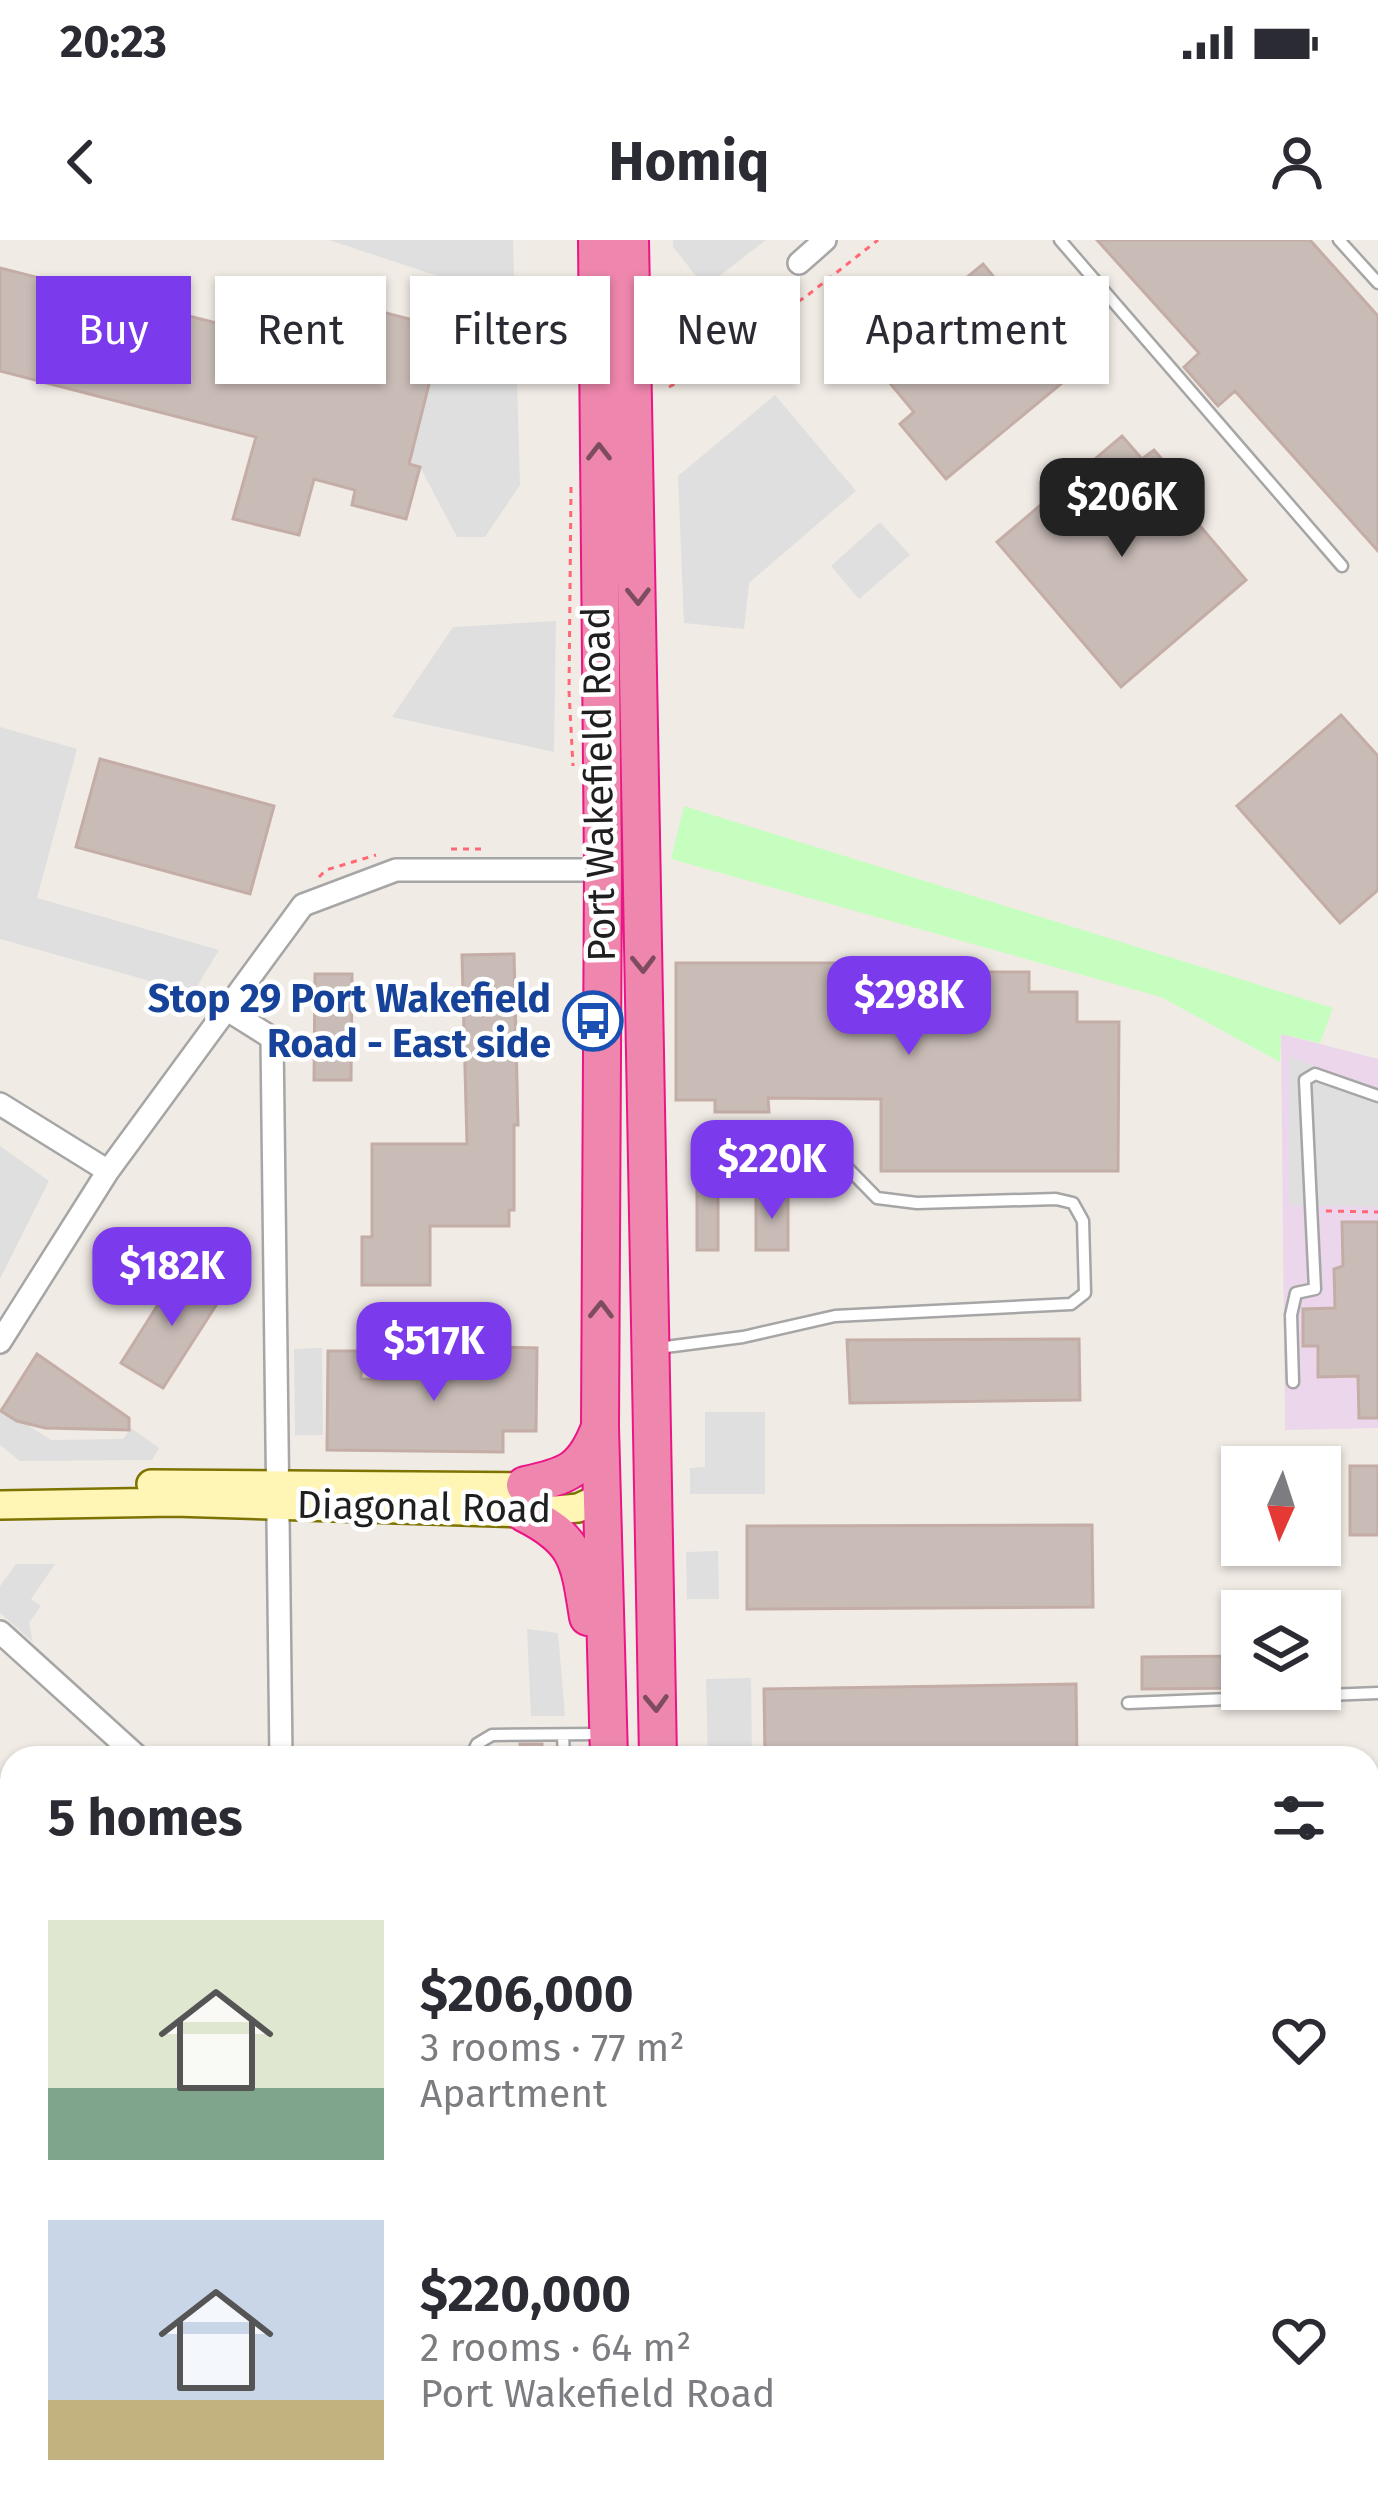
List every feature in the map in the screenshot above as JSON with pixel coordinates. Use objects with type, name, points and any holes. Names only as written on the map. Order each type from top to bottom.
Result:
[{"type":"highway","name":"Port Wakefield Road","points":[[597,240],[603,870],[600,1427],[608,1746]]},
{"type":"highway","name":"Port Wakefield Road","points":[[630,240],[658,1746]]},
{"type":"highway","points":[[600,569],[613,565],[636,479]]},
{"type":"highway","points":[[646,1188],[625,1352],[627,1457],[620,1479],[602,1497],[622,1520],[654,1648]]},
{"type":"highway","points":[[600,1427],[590,1453],[569,1474],[525,1499],[562,1534],[576,1563],[608,1746]]},
{"type":"street","points":[[799,263],[825,240]]},
{"type":"street","points":[[0,1342],[107,1172],[303,905],[396,870],[603,870]]},
{"type":"street","points":[[226,1010],[272,1038],[281,1746]]},
{"type":"street","points":[[0,1104],[107,1172]]},
{"type":"street","name":"Diagonal Road","points":[[0,1488],[525,1499],[586,1490],[602,1497]]},
{"type":"street","name":"Diagonal Road","points":[[0,1505],[280,1495]]},
{"type":"street","points":[[0,1632],[126,1746]]},
{"type":"lane","points":[[1060,240],[1342,566]]},
{"type":"lane","points":[[1339,240],[1378,284]]},
{"type":"lane","points":[[1293,1382],[1292,1315],[1297,1293],[1316,1289],[1305,1080],[1316,1074],[1378,1096]]},
{"type":"lane","points":[[649,1348],[743,1337],[836,1316],[1071,1304],[1085,1293],[1083,1221],[1073,1203],[1056,1199],[917,1203],[877,1198],[832,1151]]},
{"type":"lane","points":[[1128,1702],[1378,1693]]},
{"type":"lane","points":[[475,1746],[492,1735],[563,1735],[608,1746]]},
{"type":"lane","points":[[563,1735],[563,1746]]},
{"type":"path","points":[[669,386],[725,357],[762,323],[804,298],[878,240]]},
{"type":"path","points":[[571,488],[569,691],[574,771]]},
{"type":"path","points":[[449,849],[488,849]]},
{"type":"path","points":[[303,905],[326,870],[380,854]]},
{"type":"shaded area","points":[[329,240],[513,240],[514,276],[438,276]]},
{"type":"shaded area","points":[[673,240],[766,240],[719,276],[696,276],[673,247]]},
{"type":"shaded area","points":[[429,384],[517,384],[520,485],[485,537],[457,537],[420,467],[409,464]]},
{"type":"shaded area","points":[[775,395],[856,491],[749,583],[744,629],[684,623],[678,476]]},
{"type":"shaded area","points":[[880,522],[910,555],[859,599],[831,566]]},
{"type":"shaded area","points":[[556,621],[554,752],[392,717],[453,627]]},
{"type":"shaded area","points":[[0,727],[77,749],[37,898],[219,950],[193,993],[0,939]]},
{"type":"shaded area","points":[[1281,1034],[1378,1059],[1378,1428],[1285,1430]]},
{"type":"shaded area","points":[[1290,1056],[1378,1093],[1378,1207],[1289,1205]]},
{"type":"shaded area","points":[[0,1146],[49,1181],[0,1279]]},
{"type":"shaded area","points":[[322,1348],[323,1435],[295,1435],[294,1349]]},
{"type":"shaded area","points":[[0,1407],[51,1440],[123,1439],[131,1428],[159,1448],[152,1460],[20,1461],[0,1445]]},
{"type":"shaded area","points":[[705,1412],[765,1412],[765,1494],[690,1494],[690,1468],[705,1467]]},
{"type":"shaded area","points":[[718,1551],[719,1599],[687,1599],[686,1552]]},
{"type":"shaded area","points":[[16,1564],[55,1564],[31,1599],[41,1606],[29,1623],[33,1642],[0,1613],[0,1586]]},
{"type":"shaded area","points":[[527,1629],[558,1633],[565,1716],[531,1716]]},
{"type":"shaded area","points":[[751,1678],[752,1746],[708,1746],[706,1679]]},
{"type":"green space","points":[[684,806],[1333,1008],[1320,1043],[1281,1034],[1280,1062],[1161,997],[671,859]]},
{"type":"building","points":[[1097,240],[1310,240],[1378,316],[1378,551],[1235,391],[1218,406],[1184,367],[1199,353]]},
{"type":"building","points":[[983,264],[993,276],[968,276]]},
{"type":"building","points":[[0,268],[36,277],[36,380],[0,371]]},
{"type":"building","points":[[386,313],[410,319],[410,384],[429,384],[409,464],[420,467],[406,519],[352,505],[355,490],[314,479],[299,535],[233,519],[256,437],[50,384],[191,384],[191,317],[215,323],[215,384],[386,384]]},
{"type":"building","points":[[891,384],[1061,384],[946,479],[900,424],[914,412]]},
{"type":"building","points":[[1122,436],[1142,459],[1154,450],[1167,465],[1156,474],[1246,580],[1121,687],[997,542]]},
{"type":"building","points":[[1341,715],[1378,756],[1378,890],[1340,923],[1237,806]]},
{"type":"building","points":[[100,759],[274,806],[250,894],[76,847]]},
{"type":"building","points":[[514,954],[518,1125],[514,1125],[514,1210],[509,1210],[509,1226],[430,1226],[430,1285],[362,1285],[362,1237],[372,1237],[372,1144],[467,1144],[462,955]]},
{"type":"building","points":[[676,963],[980,963],[980,972],[1029,972],[1029,992],[1077,992],[1077,1022],[1119,1022],[1118,1171],[881,1171],[881,1099],[768,1098],[769,1112],[715,1112],[715,1100],[676,1100]]},
{"type":"building","points":[[315,974],[352,974],[351,1080],[314,1080]]},
{"type":"building","points":[[697,1169],[718,1169],[718,1250],[697,1250]]},
{"type":"building","points":[[756,1195],[788,1195],[788,1250],[756,1250]]},
{"type":"building","points":[[1342,1222],[1378,1222],[1378,1418],[1359,1418],[1358,1376],[1318,1377],[1318,1346],[1303,1346],[1303,1309],[1335,1308],[1334,1269],[1343,1266]]},
{"type":"building","points":[[180,1270],[222,1296],[163,1388],[121,1363]]},
{"type":"building","points":[[1079,1339],[1080,1400],[850,1403],[847,1340]]},
{"type":"building","points":[[455,1346],[537,1348],[536,1431],[503,1431],[503,1452],[327,1450],[328,1351],[362,1351],[361,1379],[454,1380]]},
{"type":"building","points":[[37,1354],[129,1418],[129,1430],[45,1428],[1,1411]]},
{"type":"building","points":[[1350,1466],[1378,1466],[1378,1535],[1350,1535]]},
{"type":"building","points":[[1092,1525],[1093,1607],[747,1609],[747,1526]]},
{"type":"building","points":[[1221,1656],[1221,1688],[1142,1689],[1142,1657]]},
{"type":"building","points":[[1076,1684],[1077,1746],[765,1746],[764,1689]]},
{"type":"place","name":"Stop 29 Port Wakefield Road - East side","points":[[593,1021]]}]
